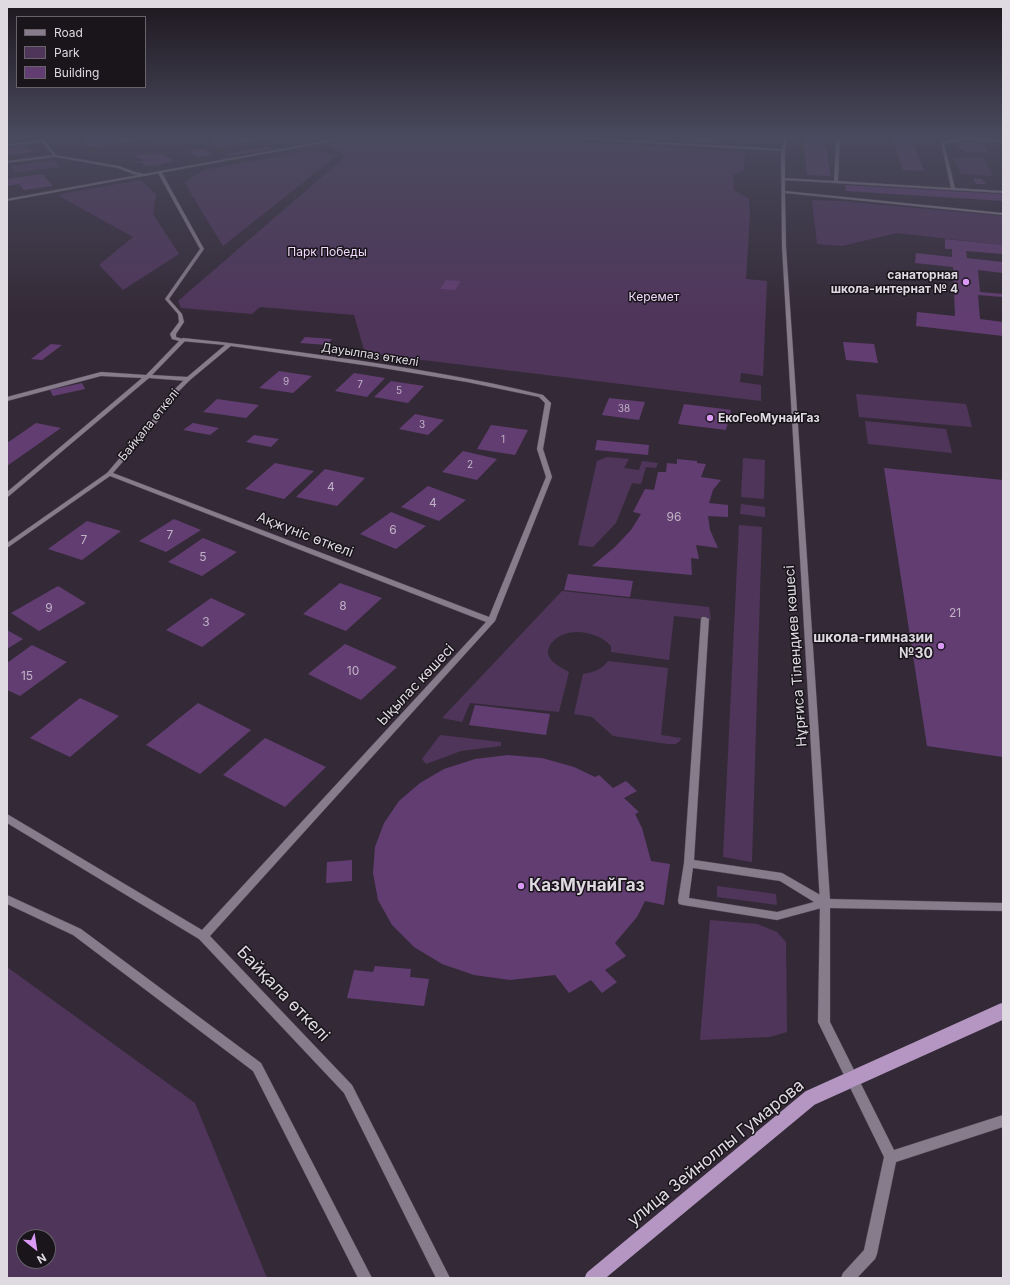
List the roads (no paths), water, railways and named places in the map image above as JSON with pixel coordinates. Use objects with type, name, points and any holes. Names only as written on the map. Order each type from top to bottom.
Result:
[{"type":"main road","name":"улица Зейноллы Гумарова","points":[[592,1278],[810,1098],[1003,1011]]},
{"type":"street","points":[[7,200],[24,197]]},
{"type":"street","points":[[173,197],[202,249],[166,299],[180,314],[182,322],[173,334],[174,338],[183,340]]},
{"type":"street","name":"Нұрғиса Тілендиев көшесі","points":[[783,197],[784,247],[794,426],[825,903],[824,1022],[892,1157]]},
{"type":"street","points":[[833,197],[1003,214]]},
{"type":"street","points":[[7,495],[148,376],[183,340]]},
{"type":"street","name":"Дауылпаз өткелі","points":[[183,340],[230,344],[467,380],[541,396],[548,404]]},
{"type":"street","name":"Байқала өткелі","points":[[7,546],[109,474],[156,420],[165,402],[230,344]]},
{"type":"street","points":[[7,399],[101,374],[148,376],[188,380]]},
{"type":"street","name":"Ықылас көшесі","points":[[203,936],[492,621],[549,478],[540,449],[548,404]]},
{"type":"street","name":"Ақжүніс өткелі","points":[[109,474],[492,621]]},
{"type":"street","points":[[705,619],[688,863],[683,902],[777,916],[825,903],[1003,907]]},
{"type":"street","name":"Байқала өткелі","points":[[7,818],[203,936],[348,1089],[443,1278]]},
{"type":"street","points":[[688,863],[782,877],[825,903]]},
{"type":"street","points":[[7,899],[77,932],[257,1067],[365,1278]]},
{"type":"street","points":[[848,1278],[870,1254],[892,1157],[1003,1121]]},
{"type":"place","name":"санаторная школа-интернат № 4","points":[[966,282]]},
{"type":"place","name":"ЕкоГеоМунайГаз","points":[[710,418]]},
{"type":"place","name":"школа-гимназии №30","points":[[941,646]]},
{"type":"place","name":"КазМунайГаз","points":[[521,886]]},
{"type":"park label","name":"Парк Победы","points":[[327,252]]},
{"type":"park label","name":"Керемет","points":[[654,297]]}]
